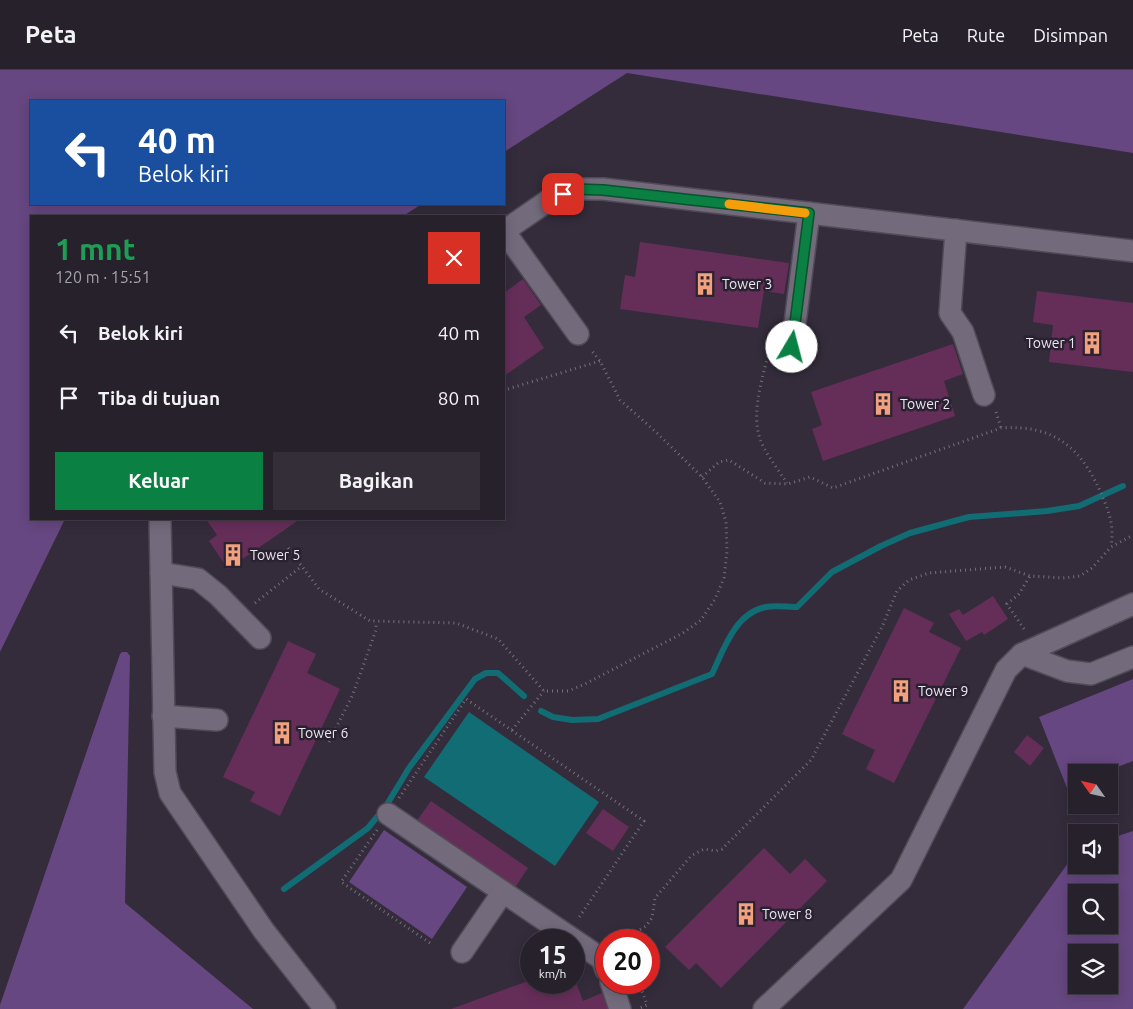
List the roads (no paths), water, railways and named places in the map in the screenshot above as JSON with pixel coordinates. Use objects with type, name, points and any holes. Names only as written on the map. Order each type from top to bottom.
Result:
[{"type":"lane","points":[[505,230],[552,198],[574,189],[603,190],[1133,251]]},
{"type":"lane","points":[[792,347],[809,213]]},
{"type":"lane","points":[[956,230],[950,313],[963,332],[984,395]]},
{"type":"lane","points":[[505,232],[578,334]]},
{"type":"lane","points":[[160,520],[164,772],[170,793],[264,931],[325,1009]]},
{"type":"lane","points":[[161,572],[198,579],[218,595],[260,638]]},
{"type":"lane","points":[[764,1009],[901,880],[1006,670],[1022,654],[1133,604]]},
{"type":"lane","points":[[1022,654],[1067,671],[1091,674],[1133,657]]},
{"type":"lane","points":[[163,716],[217,720]]},
{"type":"lane","points":[[388,814],[595,954]]},
{"type":"lane","points":[[462,952],[503,892]]},
{"type":"lane","points":[[615,994],[620,1009]]},
{"type":"water","points":[[469,712],[599,802],[555,866],[424,777]]},
{"type":"waterway","points":[[541,711],[553,717],[572,720],[598,719],[712,674],[726,643],[738,624],[746,616],[766,607],[797,607],[832,572],[910,533],[969,517],[1047,511],[1079,506],[1123,486]]},
{"type":"waterway","points":[[284,889],[368,828],[386,806],[409,768],[475,679],[486,673],[498,673],[524,696]]},
{"type":"place","name":"Tower 3","points":[[705,284]]},
{"type":"place","name":"Tower 1","points":[[1092,343]]},
{"type":"place","name":"Tower 2","points":[[883,404]]},
{"type":"place","name":"Tower 5","points":[[233,555]]},
{"type":"place","name":"Tower 9","points":[[901,691]]},
{"type":"place","name":"Tower 6","points":[[282,733]]},
{"type":"place","name":"Tower 8","points":[[746,914]]}]
